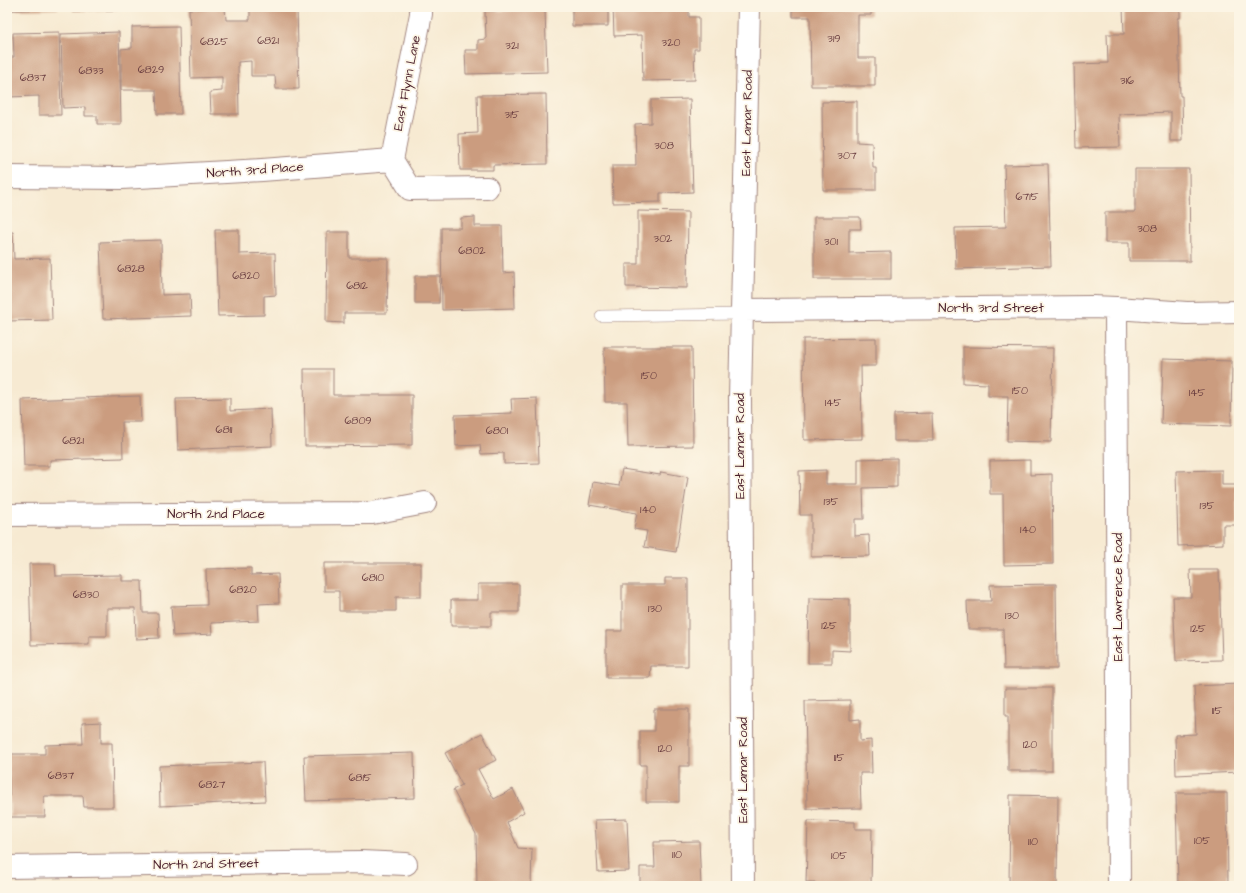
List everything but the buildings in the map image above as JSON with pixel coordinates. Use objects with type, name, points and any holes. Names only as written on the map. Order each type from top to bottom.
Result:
[{"type":"street","name":"East Flynn Lane","points":[[392,160],[421,14],[421,7]]},
{"type":"street","name":"East Lamar Road","points":[[743,886],[740,406],[748,7]]},
{"type":"street","name":"North 3rd Place","points":[[7,177],[122,178],[262,170],[392,160]]},
{"type":"street","points":[[392,160],[410,189],[487,188]]},
{"type":"street","name":"North 3rd Street","points":[[743,312],[1116,308],[1186,312],[1239,312]]},
{"type":"street","name":"East Lawrence Road","points":[[1116,308],[1119,886]]},
{"type":"street","name":"North 2nd Place","points":[[7,515],[372,513],[424,503]]},
{"type":"street","name":"North 2nd Street","points":[[7,867],[360,862],[406,864]]},
{"type":"lane","points":[[601,316],[743,312]]}]
